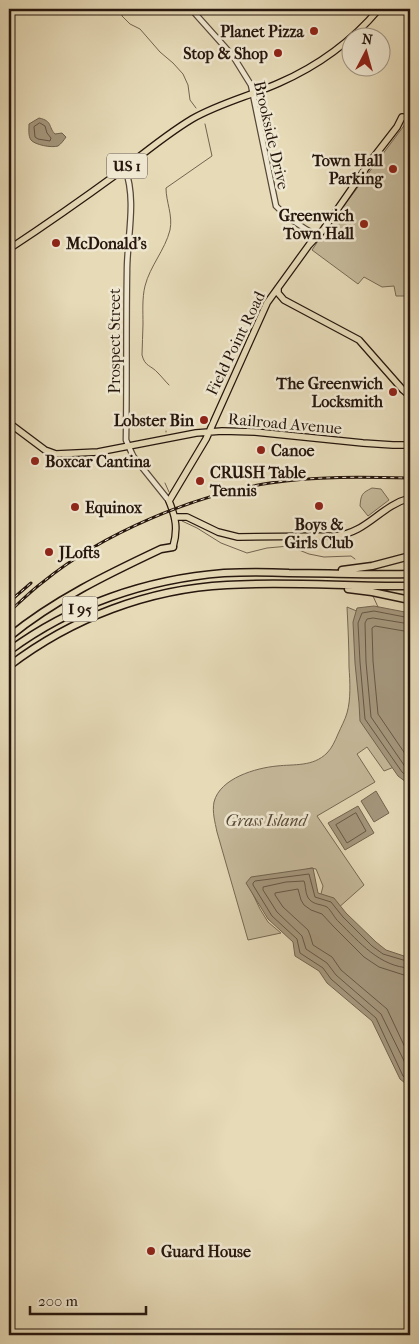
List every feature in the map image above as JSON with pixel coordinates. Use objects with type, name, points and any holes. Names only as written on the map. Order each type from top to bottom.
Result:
[{"type":"highway","points":[[9,637],[41,612],[70,595],[157,551],[173,547]]},
{"type":"highway","points":[[343,572],[409,556]]},
{"type":"highway","name":"I 95","points":[[9,651],[36,632],[74,612],[114,596],[169,580],[225,573],[343,572],[410,574]]},
{"type":"highway","name":"I 95","points":[[9,667],[15,661],[76,624],[115,608],[166,593],[198,587],[226,585],[297,584],[347,587]]},
{"type":"highway","points":[[347,587],[410,586]]},
{"type":"highway","points":[[347,587],[410,600]]},
{"type":"main road","points":[[367,9],[374,14]]},
{"type":"main road","name":"US 1","points":[[9,249],[61,214],[192,119],[224,104],[291,78],[338,50],[379,9]]},
{"type":"main road","name":"Field Point Road","points":[[169,501],[208,432],[267,303],[309,245],[337,211],[397,127],[402,117],[410,118]]},
{"type":"main road","points":[[278,288],[278,293],[284,300],[359,340],[410,396]]},
{"type":"main road","name":"Railroad Avenue","points":[[9,423],[26,437],[52,453],[92,452],[208,432],[255,432],[363,443],[410,445]]},
{"type":"main road","points":[[175,516],[187,517],[218,532],[238,537],[335,536],[345,535],[358,530],[393,505],[410,498]]},
{"type":"main road","points":[[169,501],[175,516],[176,534],[173,547]]},
{"type":"street","name":"Brookside Drive","points":[[191,9],[237,61],[251,85],[276,206],[308,231],[318,236]]},
{"type":"street","name":"Prospect Street","points":[[125,168],[129,179],[131,215],[127,269],[126,440],[133,456],[169,501]]},
{"type":"green space","points":[[406,123],[409,123],[410,128],[410,296],[396,296],[394,286],[382,287],[364,277],[358,284],[312,250]]},
{"type":"green space","points":[[372,488],[381,489],[389,500],[368,516],[360,506],[360,502],[363,494]]},
{"type":"green space","name":"Grass Island","points":[[347,607],[359,612],[394,767],[384,771],[367,747],[357,754],[375,782],[317,816],[364,885],[337,909],[320,898],[323,886],[316,869],[311,868],[249,886],[268,922],[281,933],[248,940],[217,832],[214,802],[223,787],[240,776],[269,767],[316,761],[327,753],[335,742],[347,713],[349,702]]},
{"type":"water","points":[[39,118],[48,123],[55,134],[62,133],[66,137],[58,146],[44,146],[31,140],[29,124]]},
{"type":"water","points":[[374,606],[410,613],[410,785],[398,776],[360,721],[353,622],[357,608]]},
{"type":"water","points":[[376,791],[389,813],[374,822],[361,801]]},
{"type":"water","points":[[358,806],[374,833],[345,850],[328,823]]},
{"type":"water","points":[[313,868],[318,893],[334,898],[346,913],[386,950],[410,958],[410,1087],[400,1079],[372,1021],[327,983],[319,971],[295,956],[293,942],[268,919],[246,883],[251,877]]},
{"type":"waterway","points":[[122,9],[122,16],[130,24],[140,29],[183,74],[188,85],[190,100],[196,108]]},
{"type":"waterway","points":[[169,385],[143,359],[144,291],[147,279],[170,230],[171,219],[166,188],[212,156],[205,124]]},
{"type":"waterway","points":[[165,483],[169,492]]},
{"type":"waterway","points":[[182,521],[221,543],[247,553],[267,548],[289,546],[309,554],[324,557],[351,556],[355,559]]},
{"type":"waterway","points":[[373,596],[378,607]]},
{"type":"railway","points":[[9,612],[43,582],[93,548],[121,532],[181,507],[211,497],[270,483],[305,479],[410,478]]},
{"type":"railway","points":[[9,602],[31,583]]},
{"type":"place","name":"Planet Pizza","points":[[314,31]]},
{"type":"place","name":"Stop & Shop","points":[[278,53]]},
{"type":"place","name":"Town Hall Parking","points":[[393,169]]},
{"type":"place","name":"Greenwich Town Hall","points":[[364,224]]},
{"type":"place","name":"McDonald's","points":[[56,243]]},
{"type":"place","name":"The Greenwich Locksmith","points":[[393,392]]},
{"type":"place","name":"Lobster Bin","points":[[204,420]]},
{"type":"place","name":"Canoe","points":[[261,450]]},
{"type":"place","name":"Boxcar Cantina","points":[[35,461]]},
{"type":"place","name":"CRUSH Table Tennis","points":[[200,481]]},
{"type":"place","name":"Boys & Girls Club","points":[[319,506]]},
{"type":"place","name":"Equinox","points":[[75,507]]},
{"type":"place","name":"JLofts","points":[[49,552]]},
{"type":"place","name":"Guard House","points":[[151,1251]]}]
